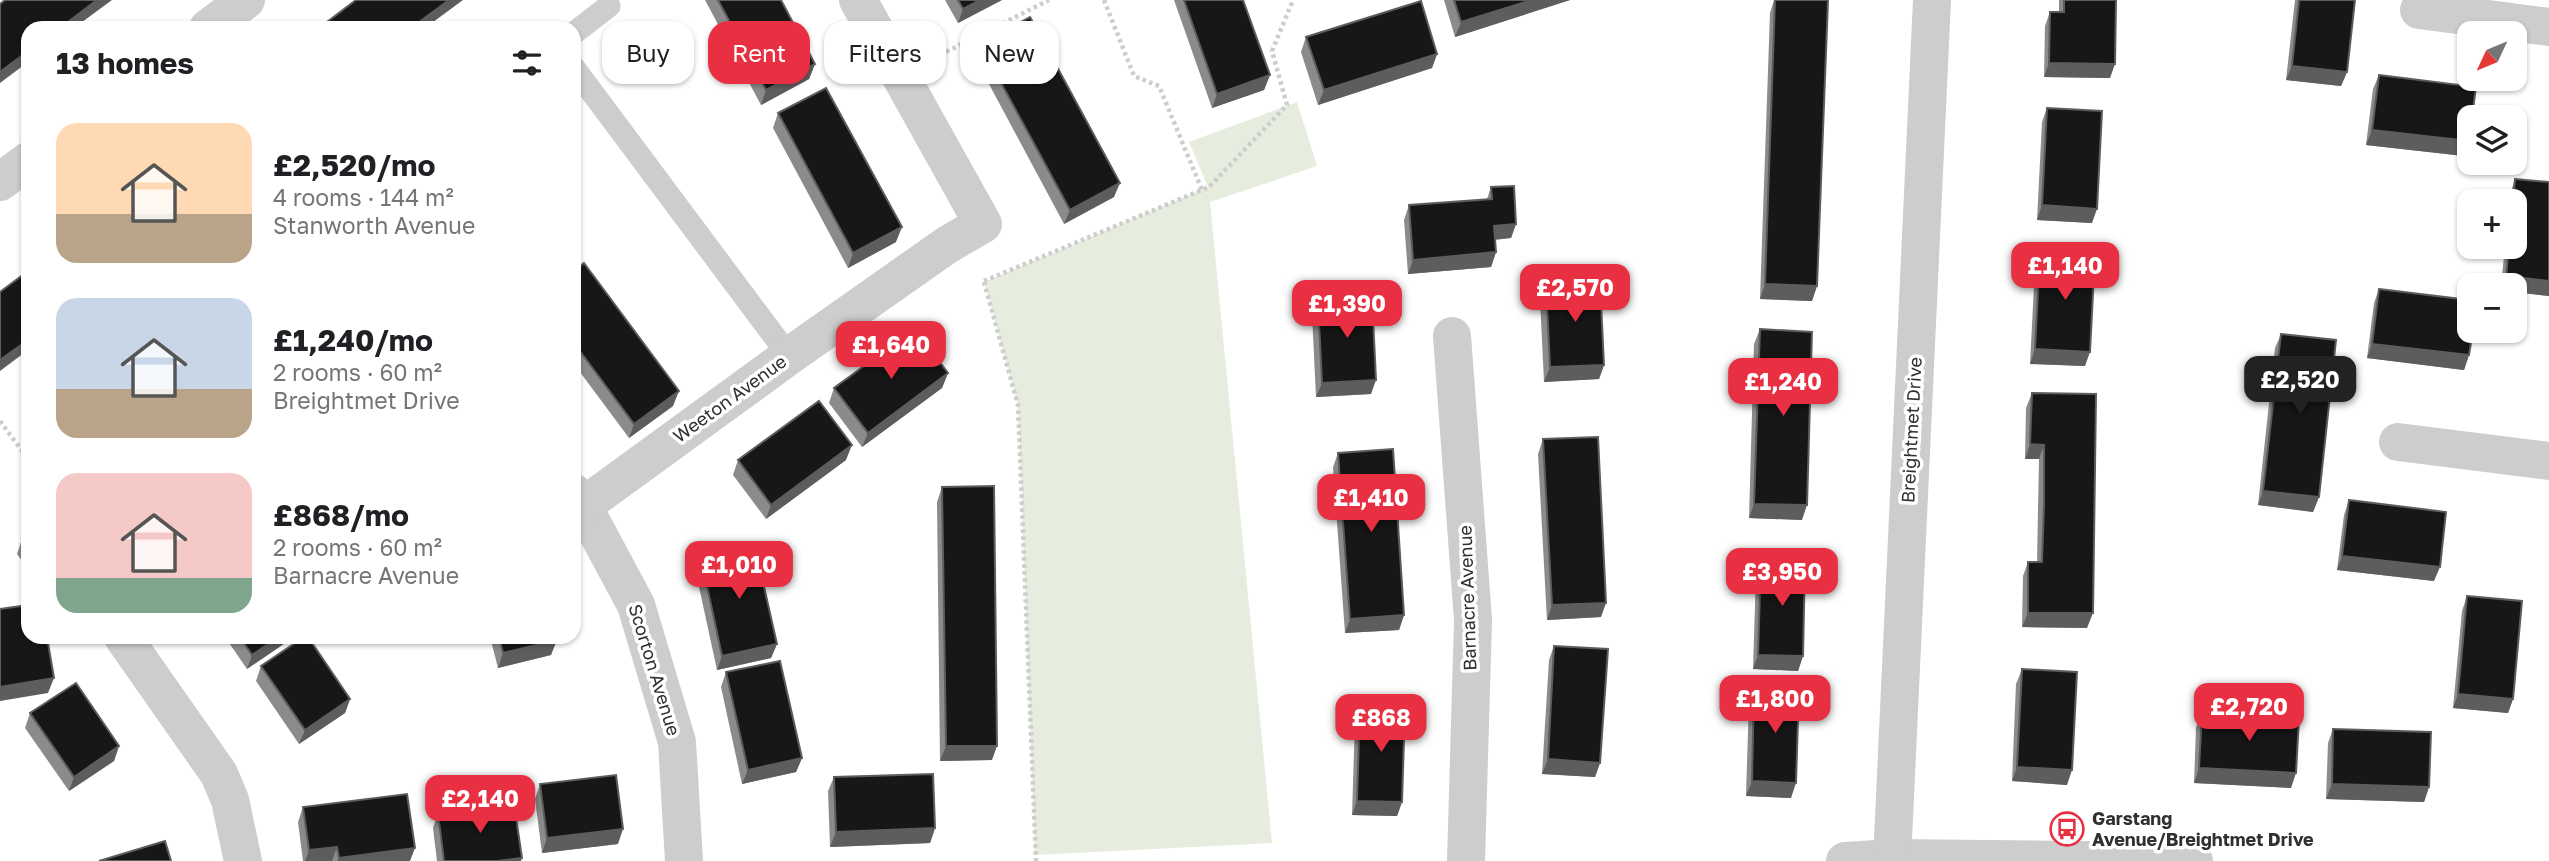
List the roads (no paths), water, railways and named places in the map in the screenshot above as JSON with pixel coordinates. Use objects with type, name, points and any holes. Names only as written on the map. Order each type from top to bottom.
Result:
[{"type":"street","name":"Weeton Avenue","points":[[581,499],[947,245],[983,224],[858,0]]},
{"type":"street","name":"Breightmet Drive","points":[[1892,860],[1932,0]]},
{"type":"street","points":[[2419,10],[2549,27]]},
{"type":"street","points":[[0,183],[21,166]]},
{"type":"street","name":"Barnacre Avenue","points":[[1452,336],[1473,620],[1466,861]]},
{"type":"street","points":[[2398,442],[2549,461]]},
{"type":"street","name":"Scorton Avenue","points":[[581,504],[636,605],[677,742],[684,861]]},
{"type":"street","points":[[128,644],[219,774],[230,800],[243,861]]},
{"type":"street","points":[[1845,861],[2194,861]]},
{"type":"lane","points":[[581,28],[610,6]]},
{"type":"lane","points":[[581,77],[789,356]]},
{"type":"place","name":"Garstang Avenue/Breightmet Drive","points":[[2067,829]]}]
